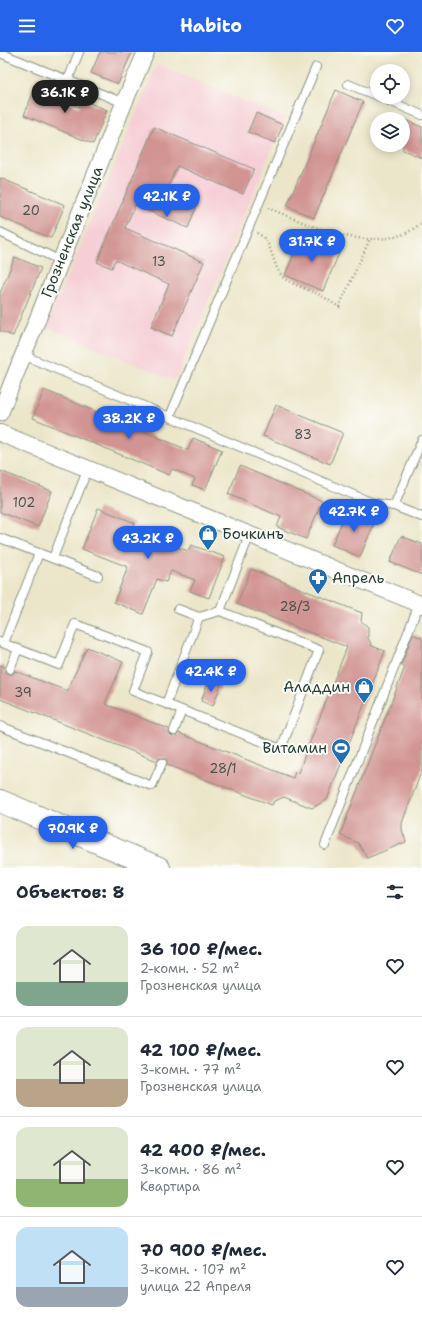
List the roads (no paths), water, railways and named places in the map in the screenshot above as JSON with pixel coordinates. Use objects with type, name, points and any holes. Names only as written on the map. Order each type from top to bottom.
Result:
[{"type":"main road","points":[[0,801],[159,868]]},
{"type":"street","name":"Грозненская улица","points":[[0,412],[124,103],[146,52]]},
{"type":"street","points":[[0,433],[420,604]]},
{"type":"lane","points":[[68,80],[79,52]]},
{"type":"lane","points":[[0,53],[124,103]]},
{"type":"lane","points":[[170,416],[316,67]]},
{"type":"lane","points":[[348,84],[370,93]]},
{"type":"lane","points":[[396,104],[422,115]]},
{"type":"lane","points":[[0,232],[61,261]]},
{"type":"lane","points":[[23,355],[373,503],[394,506],[422,517]]},
{"type":"lane","points":[[394,506],[422,440]]},
{"type":"lane","points":[[53,558],[88,468]]},
{"type":"lane","points":[[220,611],[250,534]]},
{"type":"lane","points":[[0,538],[98,576]]},
{"type":"lane","points":[[39,553],[2,642],[60,665],[75,624],[148,652],[133,691],[281,749],[319,650],[220,611],[199,618],[178,609]]},
{"type":"lane","points":[[325,845],[420,604]]},
{"type":"lane","points":[[166,704],[199,618]]},
{"type":"lane","points":[[10,669],[18,649]]},
{"type":"lane","points":[[174,731],[182,710]]},
{"type":"lane","points":[[0,726],[152,786],[162,762]]},
{"type":"place","name":"Бочкинъ","points":[[208,551]]},
{"type":"place","name":"Апрель","points":[[318,595]]},
{"type":"place","name":"Аладдин","points":[[364,704]]},
{"type":"place","name":"Витамин","points":[[341,765]]}]
